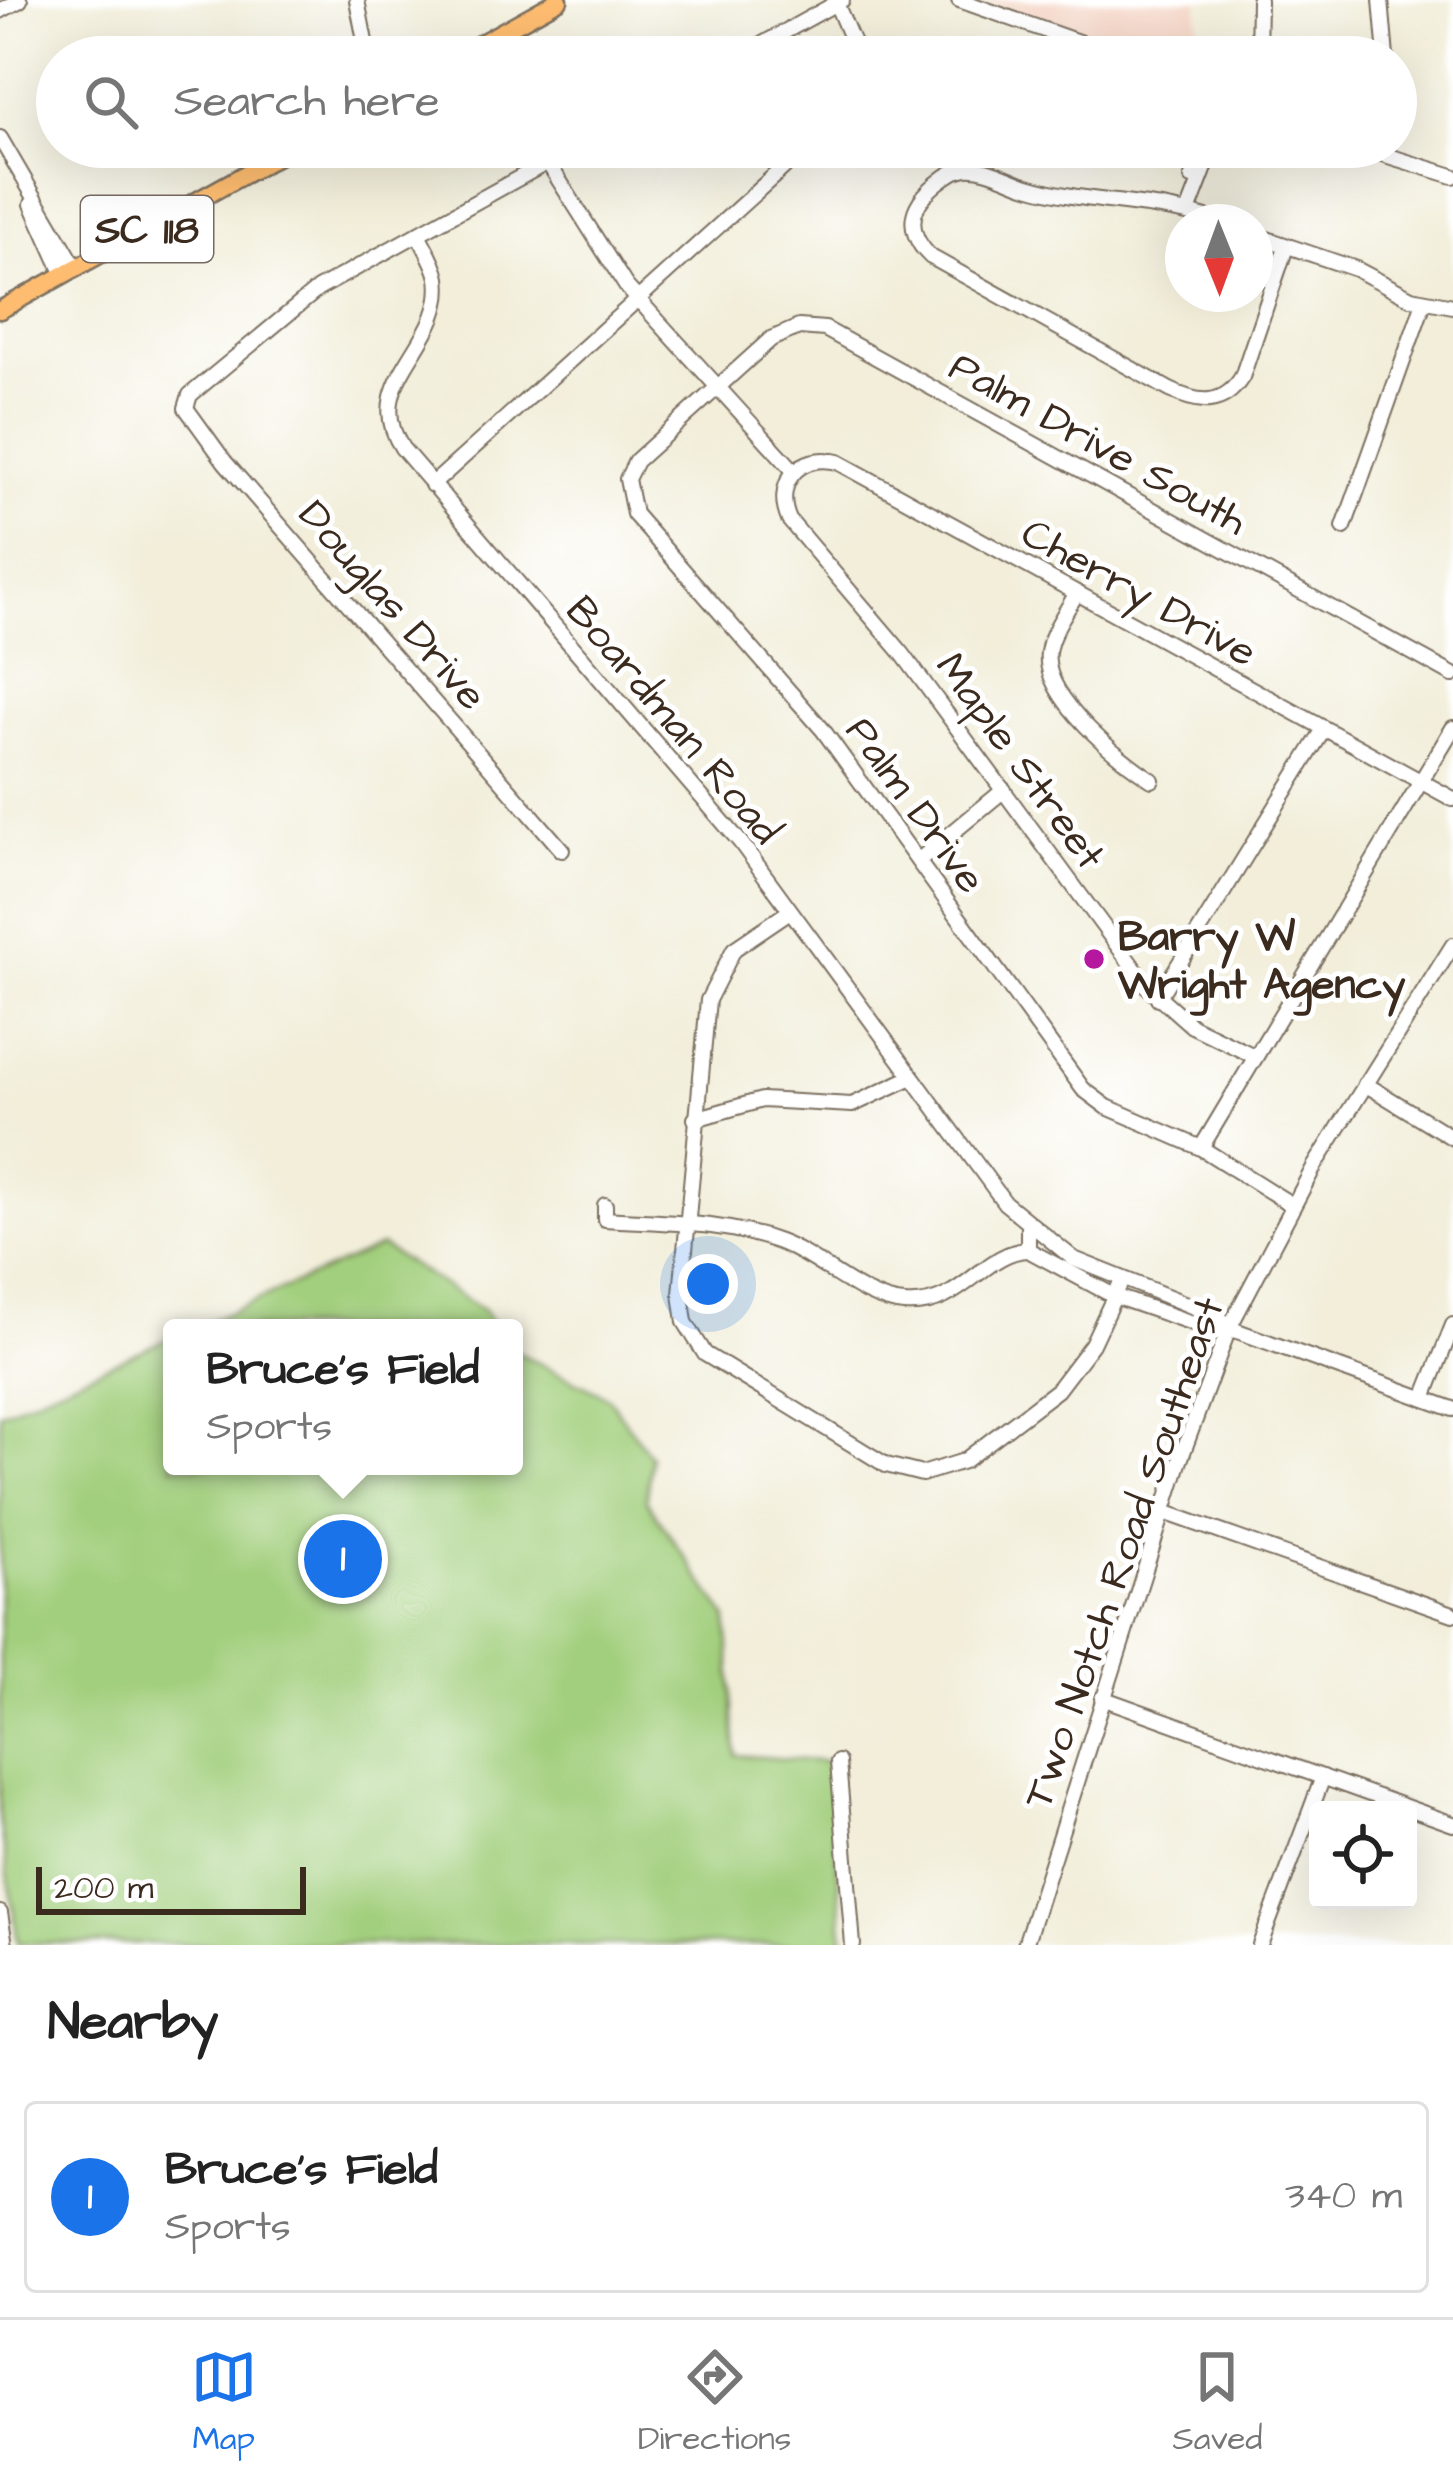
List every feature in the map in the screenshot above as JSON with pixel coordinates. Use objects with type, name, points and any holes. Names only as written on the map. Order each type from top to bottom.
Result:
[{"type":"main road","points":[[505,36],[560,0]]},
{"type":"main road","name":"SC 118","points":[[0,310],[256,168]]},
{"type":"street","points":[[0,11],[20,0]]},
{"type":"street","points":[[357,0],[364,36]]},
{"type":"street","points":[[959,0],[1061,36]]},
{"type":"street","points":[[1258,0],[1258,36]]},
{"type":"street","points":[[1381,0],[1384,36]]},
{"type":"street","points":[[776,36],[839,1],[852,36]]},
{"type":"street","points":[[0,138],[70,271]]},
{"type":"street","points":[[1417,165],[1453,176]]},
{"type":"street","points":[[418,234],[538,168]]},
{"type":"street","points":[[550,168],[589,234],[638,300],[794,471]]},
{"type":"street","points":[[432,485],[783,168]]},
{"type":"street","points":[[1165,208],[1046,190],[964,168],[920,202],[914,228],[931,257],[1170,390],[1203,402],[1228,394],[1242,377],[1264,312]]},
{"type":"street","points":[[1186,204],[1194,168]]},
{"type":"street","points":[[1187,204],[1203,168]]},
{"type":"street","name":"Douglas Drive","points":[[418,234],[285,311],[188,399],[189,418],[562,850]]},
{"type":"street","name":"Boardman Road","points":[[418,234],[437,277],[437,303],[394,381],[389,416],[397,441],[684,773],[1028,1226],[1074,1259],[1219,1317],[1229,1328]]},
{"type":"street","points":[[1273,242],[1356,269],[1424,302],[1453,306]]},
{"type":"street","points":[[1273,285],[1286,247]]},
{"type":"street","points":[[1345,526],[1424,302]]},
{"type":"street","name":"Palm Drive South","points":[[718,388],[783,332],[808,327],[832,332],[1453,675]]},
{"type":"street","name":"Palm Drive","points":[[718,388],[632,466],[626,486],[629,506],[824,730],[1083,1089],[1107,1107],[1201,1148],[1292,1205]]},
{"type":"street","name":"Cherry Drive","points":[[794,471],[812,460],[838,462],[1453,799]]},
{"type":"street","name":"Maple Street","points":[[794,471],[783,494],[789,520],[902,653],[1158,998],[1207,1035],[1254,1056]]},
{"type":"street","points":[[1076,594],[1050,643],[1052,676],[1107,749],[1152,780]]},
{"type":"street","points":[[1201,1148],[1453,728]]},
{"type":"street","points":[[1158,998],[1324,729]]},
{"type":"street","points":[[918,861],[1004,790]]},
{"type":"street","points":[[790,911],[748,935],[718,971],[706,1012],[681,1303],[698,1347],[735,1375],[904,1472],[931,1474],[958,1465],[1046,1399],[1085,1357],[1122,1280]]},
{"type":"street","name":"Two Notch Road Southeast","points":[[1025,1945],[1102,1698],[1229,1328],[1292,1205],[1453,945]]},
{"type":"street","points":[[695,1119],[762,1100],[852,1106],[912,1077]]},
{"type":"street","points":[[1365,1084],[1453,1138]]},
{"type":"street","points":[[605,1205],[604,1219],[686,1224],[776,1240],[878,1296],[904,1304],[944,1298],[1010,1254],[1028,1250],[1028,1226]]},
{"type":"street","name":"Boardman Road","points":[[1028,1250],[1114,1296],[1213,1330],[1229,1328],[1453,1409]]},
{"type":"street","points":[[1424,1398],[1453,1324]]},
{"type":"street","points":[[1164,1512],[1453,1614]]},
{"type":"street","points":[[1102,1698],[1453,1824]]},
{"type":"street","points":[[838,1762],[853,1945]]},
{"type":"street","points":[[1259,1945],[1323,1777]]},
{"type":"street","points":[[0,1913],[3,1938]]},
{"type":"shaded area","points":[[984,0],[1198,0],[1199,36],[1085,36]]},
{"type":"green space","points":[[381,1246],[490,1319],[215,1319]]},
{"type":"green space","points":[[163,1341],[163,1475],[523,1475],[523,1355],[608,1397],[651,1457],[646,1500],[727,1618],[736,1755],[828,1762],[844,1945],[18,1943],[0,1821],[0,1413]]},
{"type":"place","name":"Barry W Wright Agency","points":[[1094,959]]},
{"type":"place","name":"Bruce's Field","points":[[343,1559]]}]
